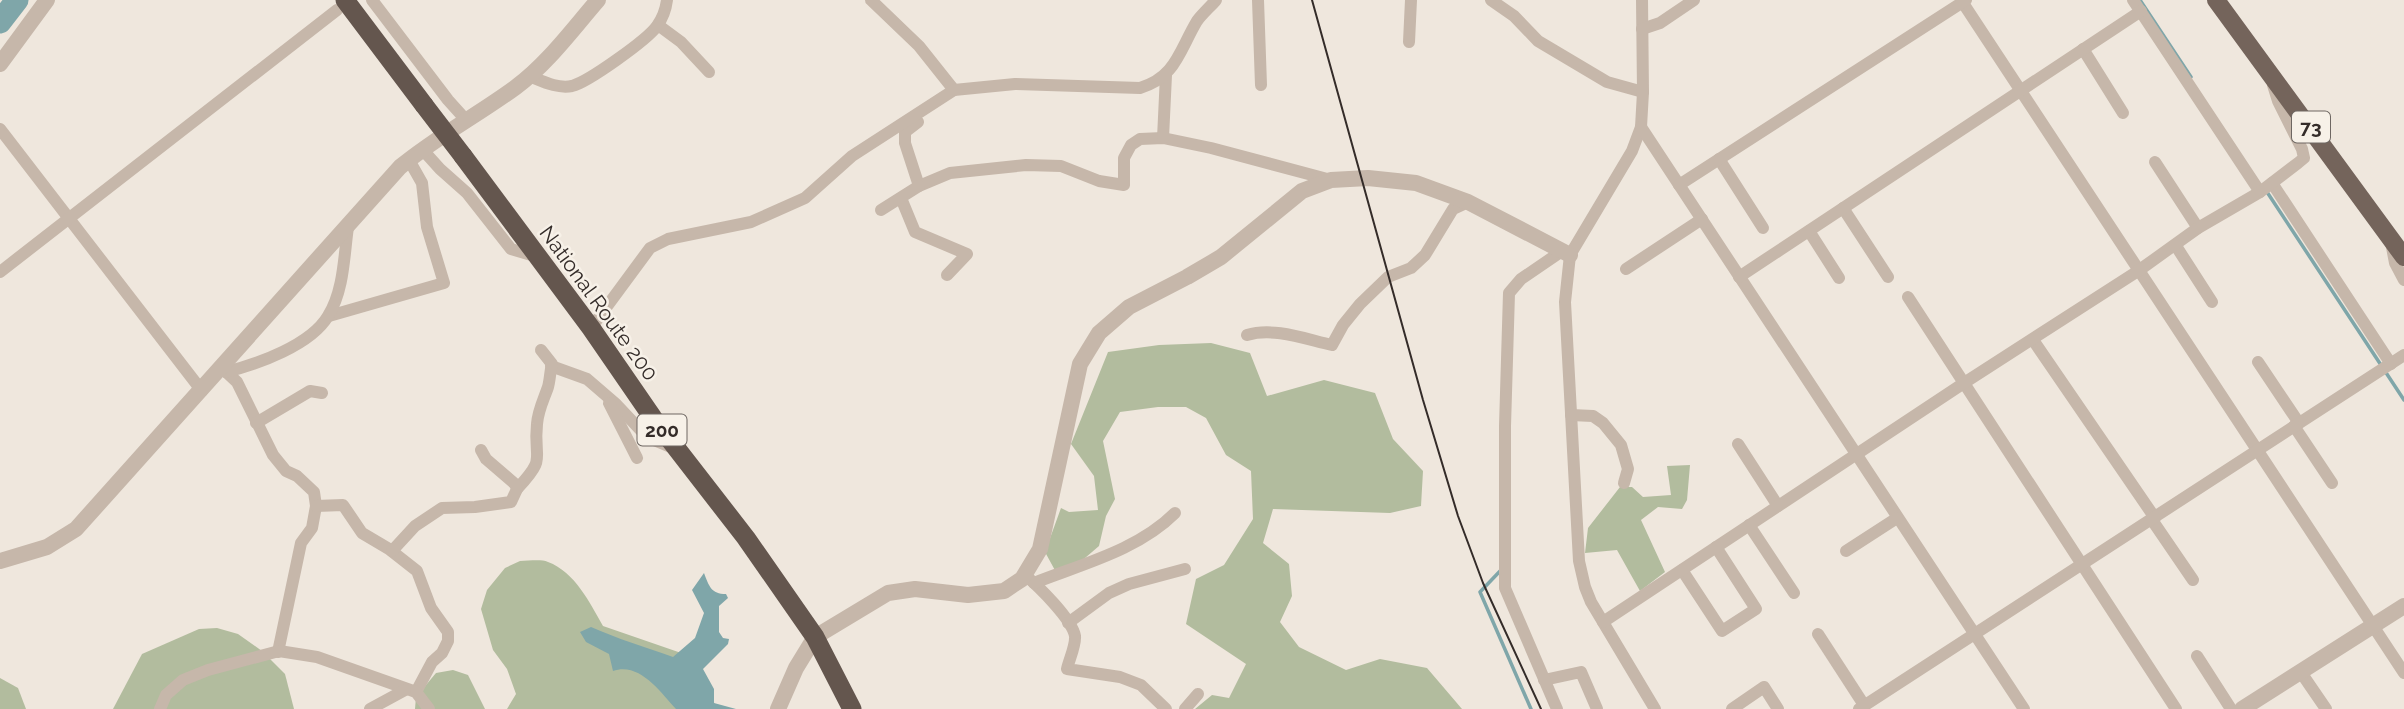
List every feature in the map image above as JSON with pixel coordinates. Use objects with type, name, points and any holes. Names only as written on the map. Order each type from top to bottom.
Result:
[{"type":"highway","name":"National Route 200","points":[[341,5],[463,156],[678,450],[746,538],[815,637],[852,709]]},
{"type":"main road","name":"73","points":[[2216,0],[2404,257]]},
{"type":"street","points":[[2,56],[47,0]]},
{"type":"street","points":[[372,0],[466,120]]},
{"type":"street","points":[[0,561],[47,547],[76,529],[224,370],[409,160],[529,76],[598,0]]},
{"type":"street","points":[[529,76],[552,85],[568,87],[584,82],[646,37],[658,25],[667,0]]},
{"type":"street","points":[[871,0],[919,46],[954,90]]},
{"type":"street","points":[[591,328],[650,248],[668,239],[751,222],[805,198],[852,156],[954,90],[1015,84],[1140,88],[1155,83],[1166,75],[1199,19],[1216,0]]},
{"type":"street","points":[[1258,0],[1261,85]]},
{"type":"street","points":[[1409,42],[1411,0]]},
{"type":"street","points":[[1491,0],[1514,16],[1538,41],[1607,82],[1643,92]]},
{"type":"street","points":[[1557,709],[1504,581],[1509,293],[1521,279],[1566,253],[1632,151],[1641,127],[1642,0]]},
{"type":"street","points":[[1642,29],[1660,23],[1694,0]]},
{"type":"street","points":[[1679,185],[1964,1],[2378,624],[2404,673]]},
{"type":"street","points":[[0,272],[341,5]]},
{"type":"street","points":[[1739,277],[2083,49],[2137,5],[2386,367]]},
{"type":"street","points":[[658,25],[681,42],[709,72]]},
{"type":"street","points":[[2083,49],[2123,113]]},
{"type":"street","points":[[1603,622],[1964,383],[2142,269],[2198,228],[2265,188],[2304,158],[2278,102],[2268,69]]},
{"type":"street","points":[[1163,138],[1166,75]]},
{"type":"street","points":[[919,186],[905,143],[905,132],[954,90]]},
{"type":"street","points":[[1641,127],[2024,709]]},
{"type":"street","points":[[0,129],[202,391]]},
{"type":"street","points":[[881,210],[919,186],[950,173],[1026,166],[1061,166],[1099,181],[1124,185],[1124,158],[1131,145],[1140,139],[1163,138],[1331,180]]},
{"type":"street","points":[[422,149],[467,193],[511,249],[538,257]]},
{"type":"street","points":[[1719,159],[1763,228]]},
{"type":"street","points":[[328,316],[444,283],[427,227],[422,183],[409,160]]},
{"type":"street","points":[[2155,162],[2198,228]]},
{"type":"street","points":[[1030,579],[1040,550],[1080,364],[1099,332],[1129,306],[1221,257],[1302,191],[1331,180],[1361,178],[1416,183],[1468,202],[1566,253]]},
{"type":"street","points":[[901,198],[915,232],[967,254],[947,275]]},
{"type":"street","points":[[1247,335],[1257,332],[1278,333],[1332,345],[1343,325],[1360,304],[1388,277],[1411,268],[1425,255],[1453,209],[1468,202]]},
{"type":"street","points":[[1843,208],[1888,276]]},
{"type":"street","points":[[1626,269],[1702,219]]},
{"type":"street","points":[[224,370],[295,345],[314,333],[328,316],[343,271],[348,227]]},
{"type":"street","points":[[1809,231],[1839,278]]},
{"type":"street","points":[[2391,239],[2395,263],[2404,279]]},
{"type":"street","points":[[2176,246],[2212,302]]},
{"type":"street","points":[[1566,253],[1565,302],[1579,561],[1585,587],[1655,709]]},
{"type":"street","points":[[1908,297],[2176,709]]},
{"type":"street","points":[[2034,340],[2193,580]]},
{"type":"street","points":[[541,349],[551,366],[587,379],[647,437],[678,450]]},
{"type":"street","points":[[1818,634],[1862,707],[2404,355]]},
{"type":"street","points":[[2258,362],[2332,483]]},
{"type":"street","points":[[392,551],[415,526],[442,508],[511,502],[539,459],[536,426],[551,366]]},
{"type":"street","points":[[224,370],[237,382],[272,455],[286,471],[298,476],[314,492],[316,506],[312,527],[301,543],[278,652]]},
{"type":"street","points":[[257,423],[310,391],[321,393]]},
{"type":"street","points":[[604,393],[637,457]]},
{"type":"street","points":[[1571,415],[1593,416],[1603,423],[1621,445],[1628,469],[1624,483]]},
{"type":"street","points":[[1738,444],[1778,506]]},
{"type":"street","points":[[481,450],[486,459],[517,489]]},
{"type":"street","points":[[316,506],[343,505],[362,533],[392,551],[417,571],[431,608],[448,632],[448,641],[442,653],[411,691],[370,709]]},
{"type":"street","points":[[778,709],[796,668],[815,637],[888,593],[915,589],[968,595],[1004,591],[1023,579],[1030,579],[1131,545],[1160,529],[1175,513]]},
{"type":"street","points":[[1846,551],[1897,518]]},
{"type":"street","points":[[1749,525],[1794,593]]},
{"type":"street","points":[[1682,570],[1722,632],[1756,609],[1717,547]]},
{"type":"street","points":[[1068,623],[1109,593],[1129,584],[1185,569]]},
{"type":"street","points":[[1030,579],[1068,623],[1075,638],[1067,669],[1120,677],[1141,685],[1166,709]]},
{"type":"street","points":[[2242,709],[2404,606]]},
{"type":"street","points":[[160,709],[166,695],[183,680],[208,670],[278,652],[317,657],[411,691],[429,709]]},
{"type":"street","points":[[2197,656],[2231,709]]},
{"type":"street","points":[[2300,671],[2326,709]]},
{"type":"street","points":[[1544,680],[1581,672],[1597,709]]},
{"type":"street","points":[[1732,709],[1764,687],[1779,709]]},
{"type":"street","points":[[1185,709],[1198,694]]},
{"type":"green space","points":[[1211,343],[1250,353],[1267,396],[1324,380],[1375,393],[1393,439],[1423,471],[1421,506],[1390,513],[1273,509],[1263,543],[1289,564],[1292,596],[1280,622],[1299,647],[1346,670],[1380,659],[1427,668],[1462,709],[1195,709],[1212,695],[1229,698],[1246,664],[1186,624],[1196,579],[1224,565],[1253,519],[1251,471],[1226,455],[1206,418],[1186,407],[1158,407],[1120,412],[1103,441],[1115,499],[1106,516],[1099,546],[1078,564],[1057,574],[1045,552],[1061,508],[1069,512],[1098,510],[1094,476],[1071,444],[1108,352],[1159,345]]},
{"type":"green space","points":[[1690,465],[1687,500],[1682,509],[1658,507],[1641,520],[1665,572],[1640,591],[1617,550],[1585,553],[1588,528],[1620,487],[1632,487],[1643,497],[1671,495],[1667,466]]},
{"type":"green space","points":[[520,561],[545,561],[566,573],[581,589],[603,626],[687,655],[709,685],[716,709],[507,709],[516,694],[507,669],[493,650],[481,609],[487,590],[505,568]]},
{"type":"green space","points":[[217,628],[238,634],[262,651],[285,674],[294,709],[113,709],[142,654],[199,629]]},
{"type":"green space","points":[[453,670],[468,675],[485,709],[415,709],[416,697],[436,673]]},
{"type":"green space","points":[[0,678],[18,688],[26,709],[0,709]]},
{"type":"water","points":[[704,573],[711,588],[717,593],[726,594],[728,598],[719,606],[719,632],[723,638],[729,639],[728,644],[703,669],[714,689],[714,703],[736,709],[676,709],[641,675],[623,669],[613,671],[609,654],[586,642],[580,632],[591,627],[673,657],[695,638],[704,613],[692,590]]},
{"type":"waterway","points":[[0,22],[17,0]]},
{"type":"waterway","points":[[2140,0],[2191,77]]},
{"type":"waterway","points":[[2267,192],[2404,400]]},
{"type":"waterway","points":[[1502,569],[1480,592],[1531,709]]},
{"type":"tram line","points":[[1312,0],[1458,516],[1483,583],[1541,709]]}]
